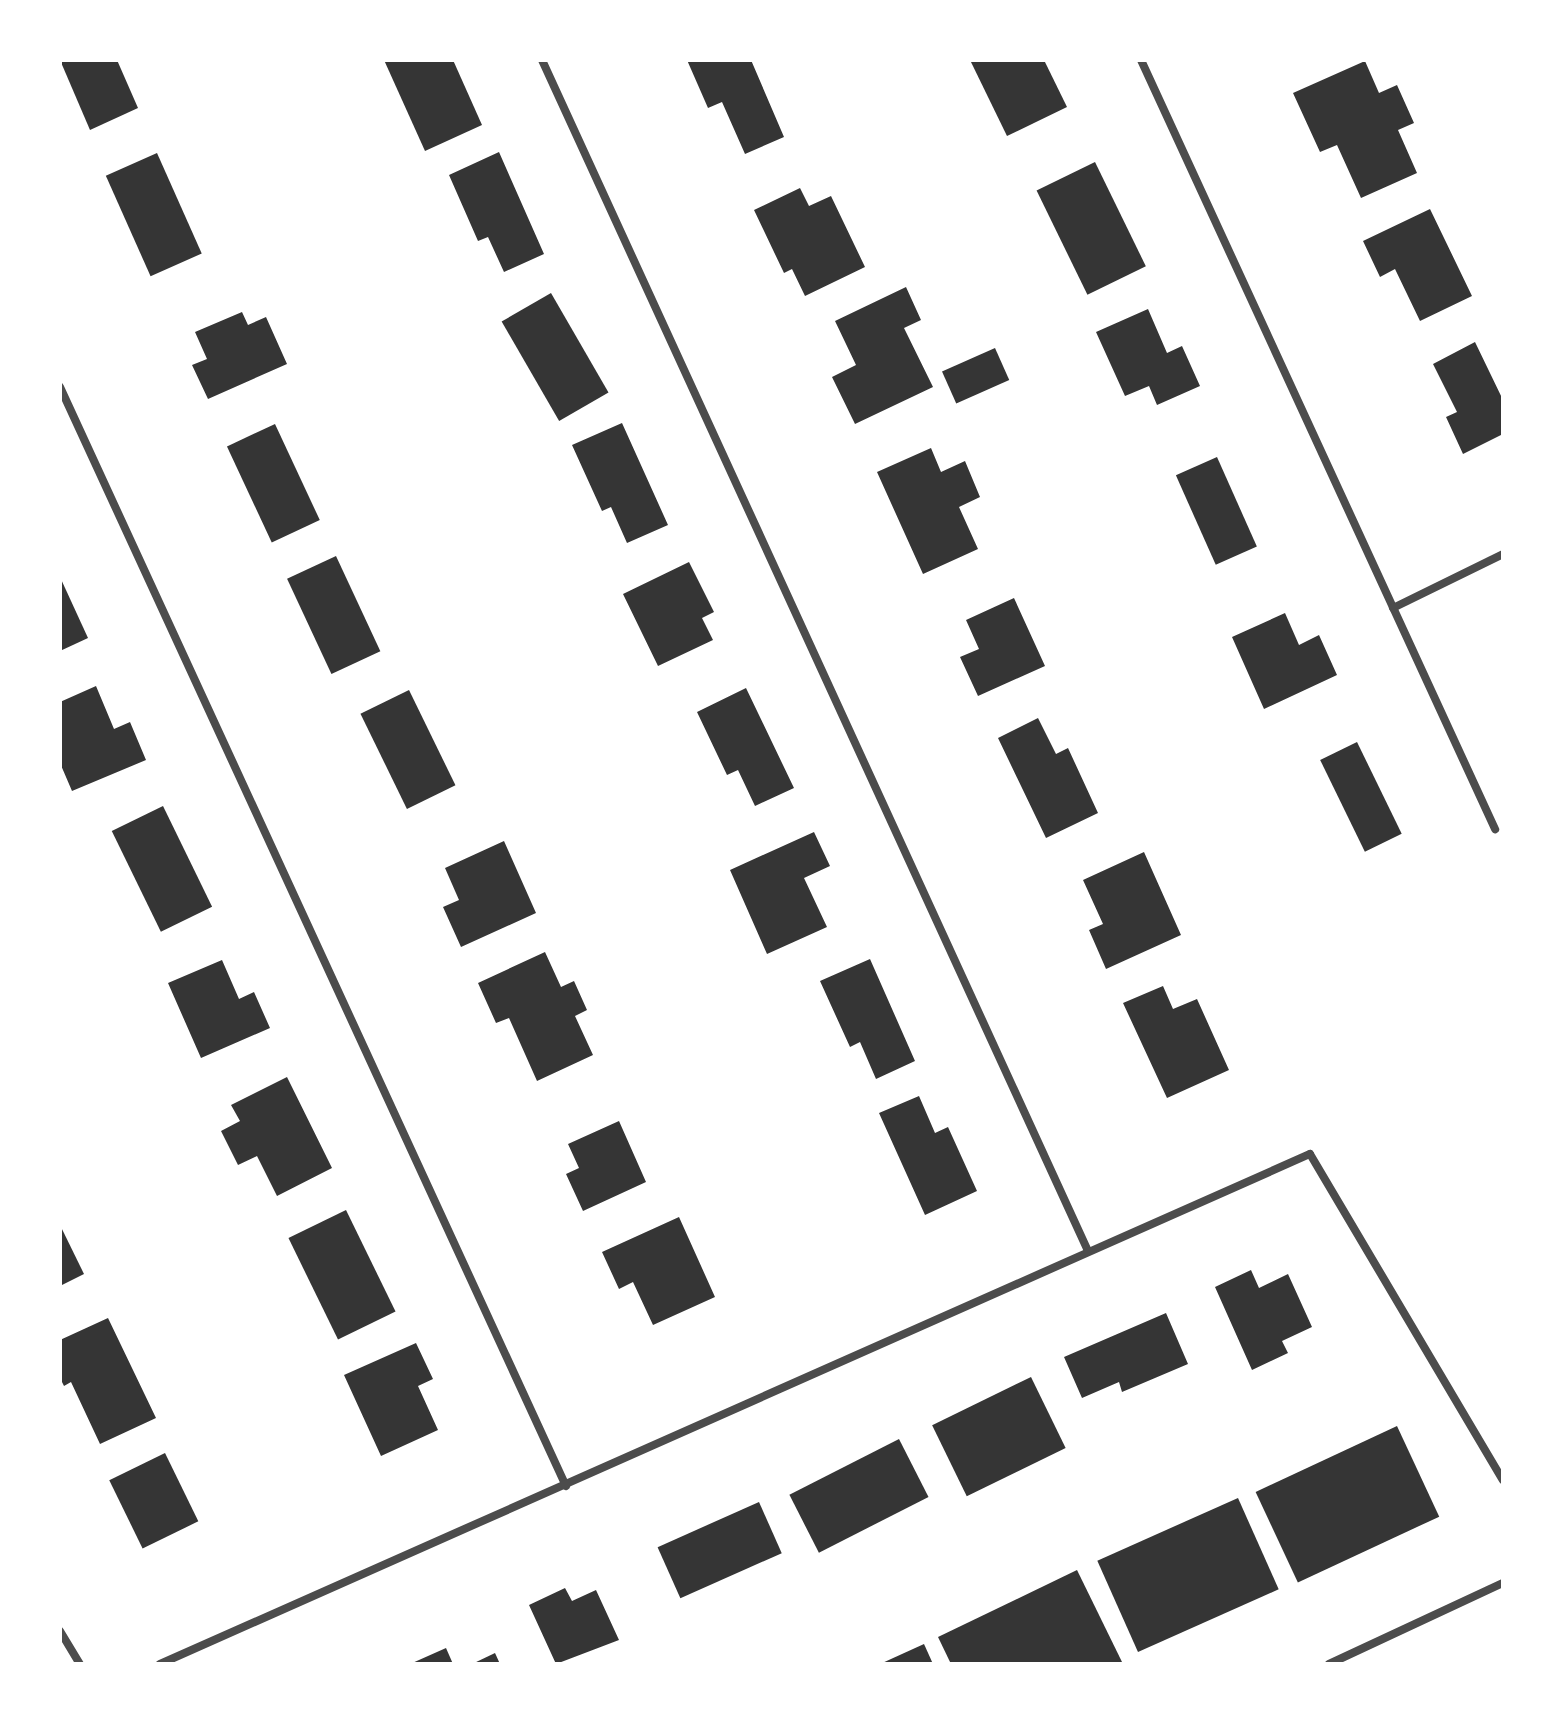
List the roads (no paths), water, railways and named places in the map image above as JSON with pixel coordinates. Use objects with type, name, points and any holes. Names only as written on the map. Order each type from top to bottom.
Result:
[{"type":"street","points":[[542,60],[1088,1251]]},
{"type":"street","points":[[1141,60],[1495,829]]},
{"type":"street","points":[[60,387],[566,1486]]},
{"type":"street","points":[[1393,608],[1503,554]]},
{"type":"street","points":[[160,1664],[1310,1154],[1503,1480]]},
{"type":"street","points":[[1329,1664],[1503,1583]]},
{"type":"street","points":[[60,1631],[80,1664]]}]
